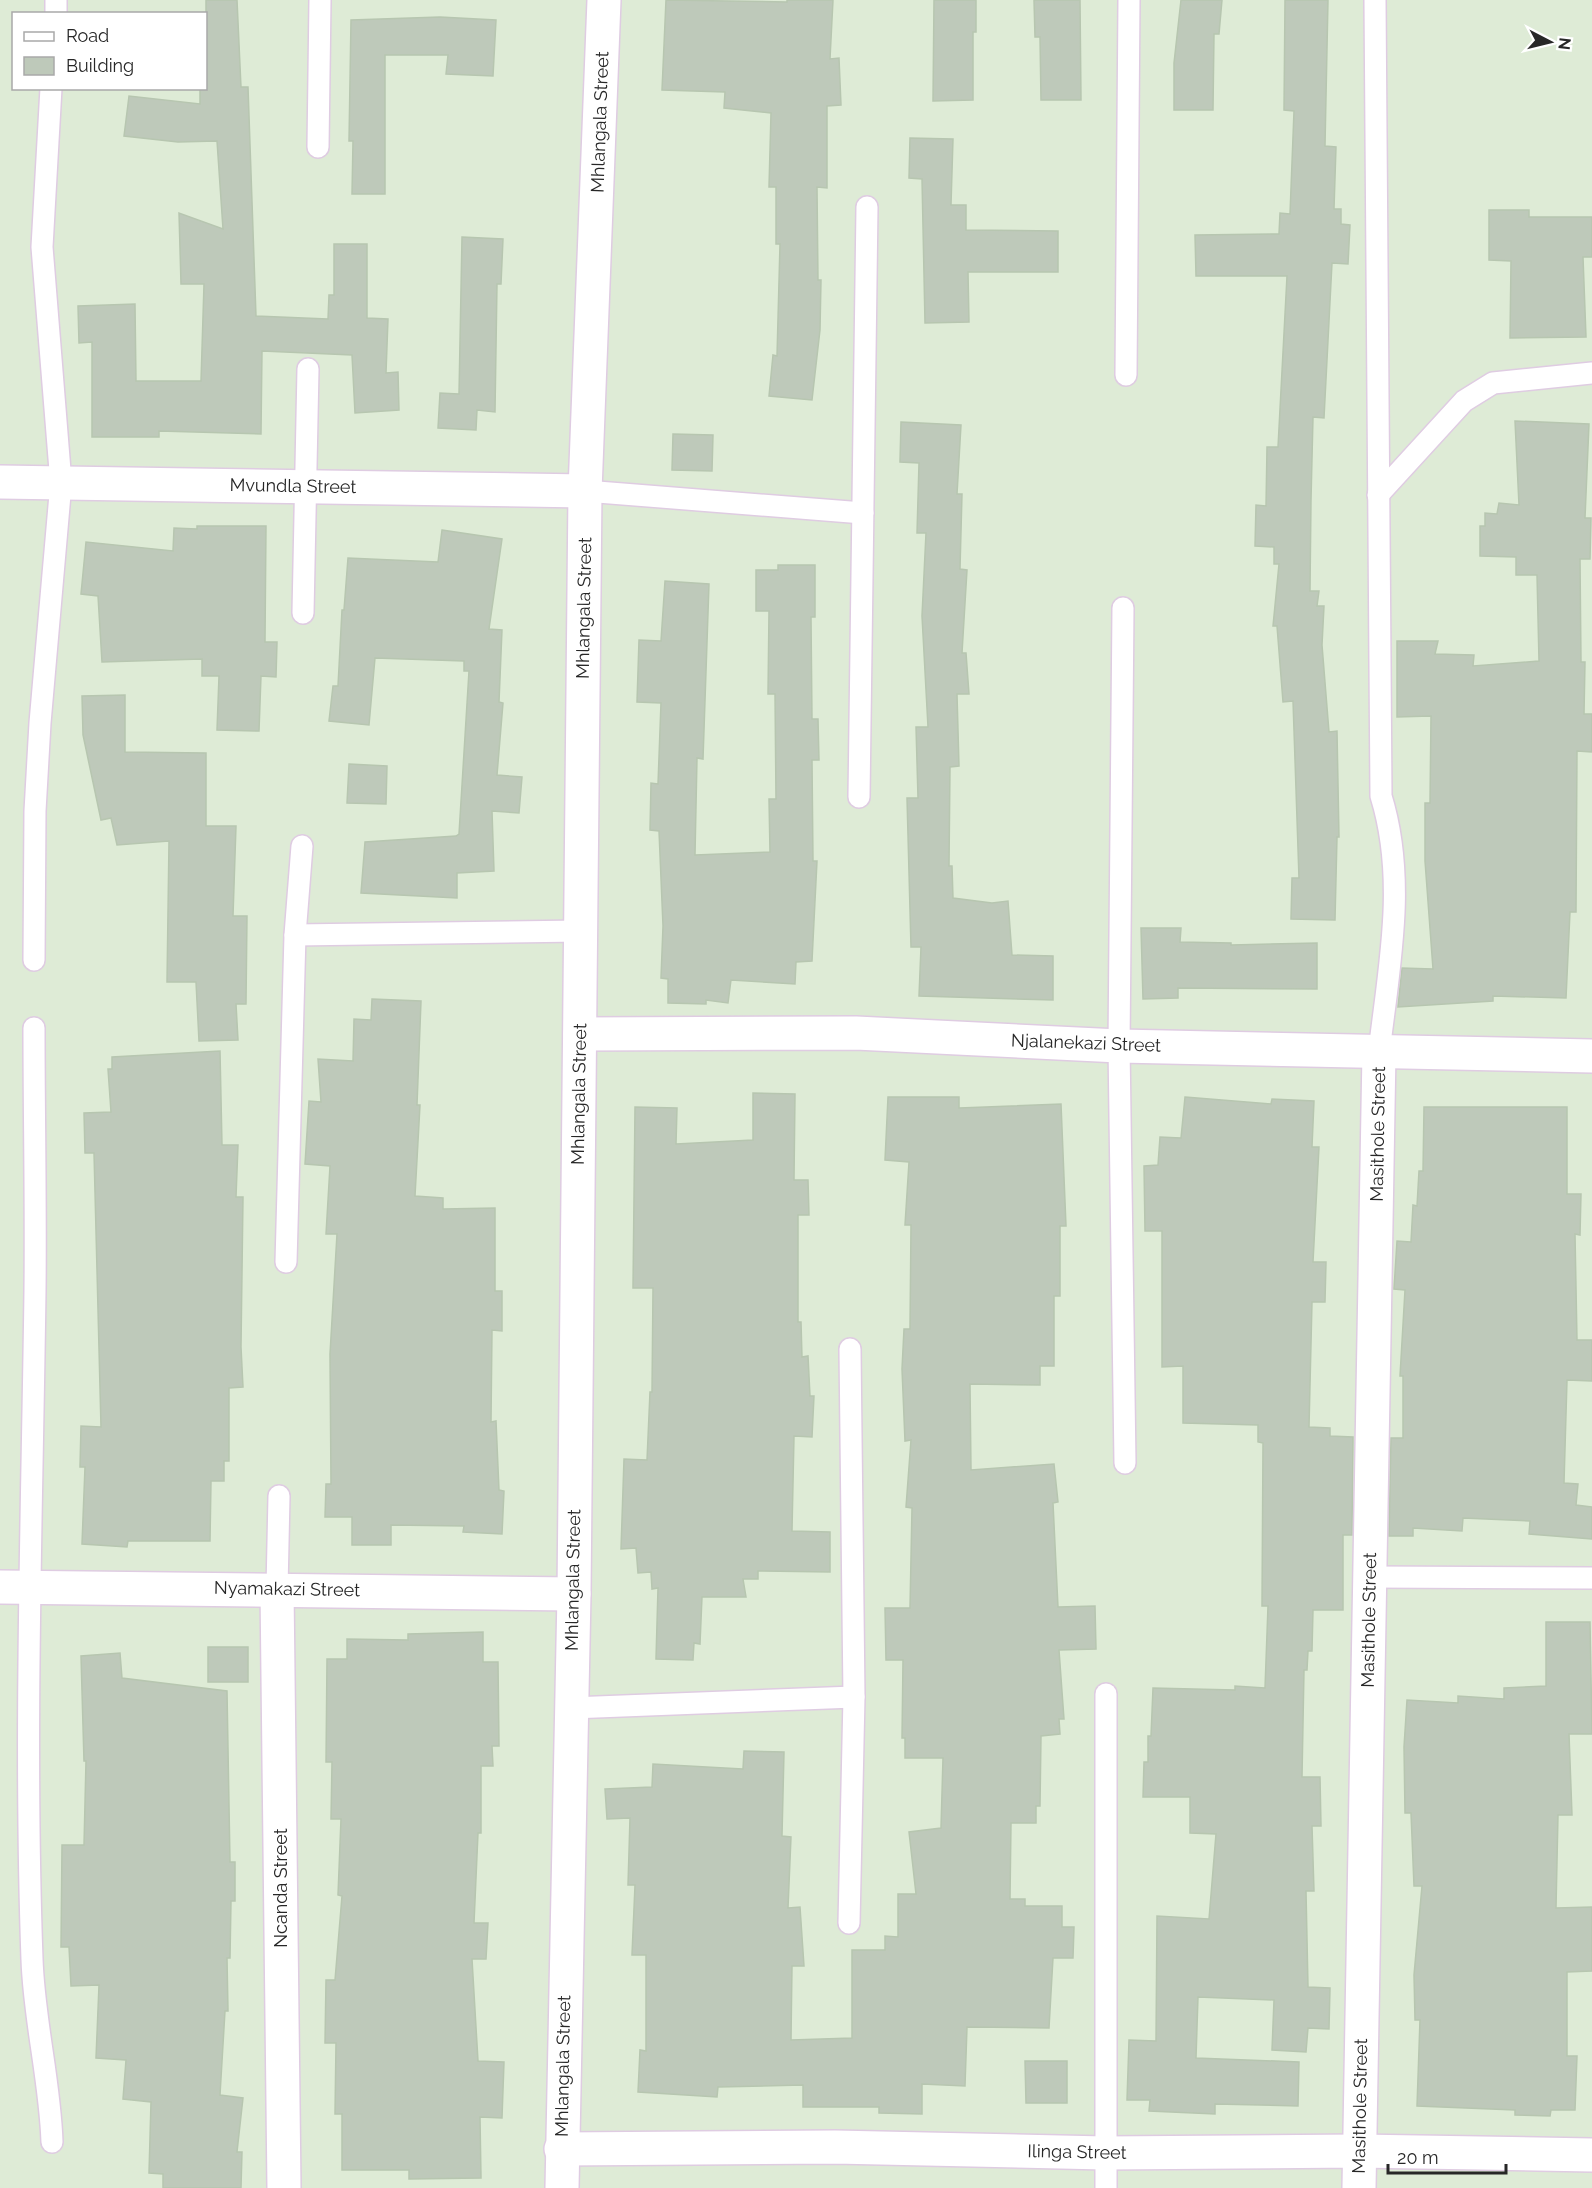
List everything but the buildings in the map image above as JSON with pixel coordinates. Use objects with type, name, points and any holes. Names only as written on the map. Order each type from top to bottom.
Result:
[{"type":"street","name":"Mhlangala Street","points":[[562,2188],[574,1594],[585,491],[604,0]]},
{"type":"street","name":"Mvundla Street","points":[[0,482],[585,491]]},
{"type":"street","name":"Njalanekazi Street","points":[[580,1034],[856,1033],[1119,1046],[1592,1056]]},
{"type":"street","name":"Masithole Street","points":[[1359,2188],[1379,1052]]},
{"type":"street","name":"Nyamakazi Street","points":[[14,1588],[277,1589],[574,1594]]},
{"type":"street","name":"Ncanda Street","points":[[277,1589],[285,2188]]},
{"type":"street","name":"Ilinga Street","points":[[561,2149],[835,2147],[1105,2153],[1358,2151],[1592,2155]]},
{"type":"lane","points":[[318,147],[320,0]]},
{"type":"lane","points":[[1126,375],[1129,0]]},
{"type":"lane","points":[[1375,0],[1381,796],[1393,847],[1396,905],[1379,1052]]},
{"type":"lane","points":[[34,960],[35,800],[61,483],[42,247],[51,90]]},
{"type":"lane","points":[[859,797],[867,207]]},
{"type":"lane","points":[[303,613],[308,369]]},
{"type":"lane","points":[[1378,495],[1464,401],[1493,383],[1592,373]]},
{"type":"lane","points":[[585,491],[863,513]]},
{"type":"lane","points":[[1123,608],[1119,1046],[1125,1463]]},
{"type":"lane","points":[[286,1262],[295,935],[302,846]]},
{"type":"lane","points":[[295,935],[581,931]]},
{"type":"lane","points":[[34,1028],[35,1290],[14,1588],[36,2022],[52,2110],[52,2142]]},
{"type":"lane","points":[[849,1923],[854,1697],[850,1349]]},
{"type":"lane","points":[[277,1589],[279,1496]]},
{"type":"lane","points":[[1369,1577],[1592,1578]]},
{"type":"lane","points":[[1106,1694],[1106,2188]]},
{"type":"lane","points":[[571,1708],[854,1697]]}]
